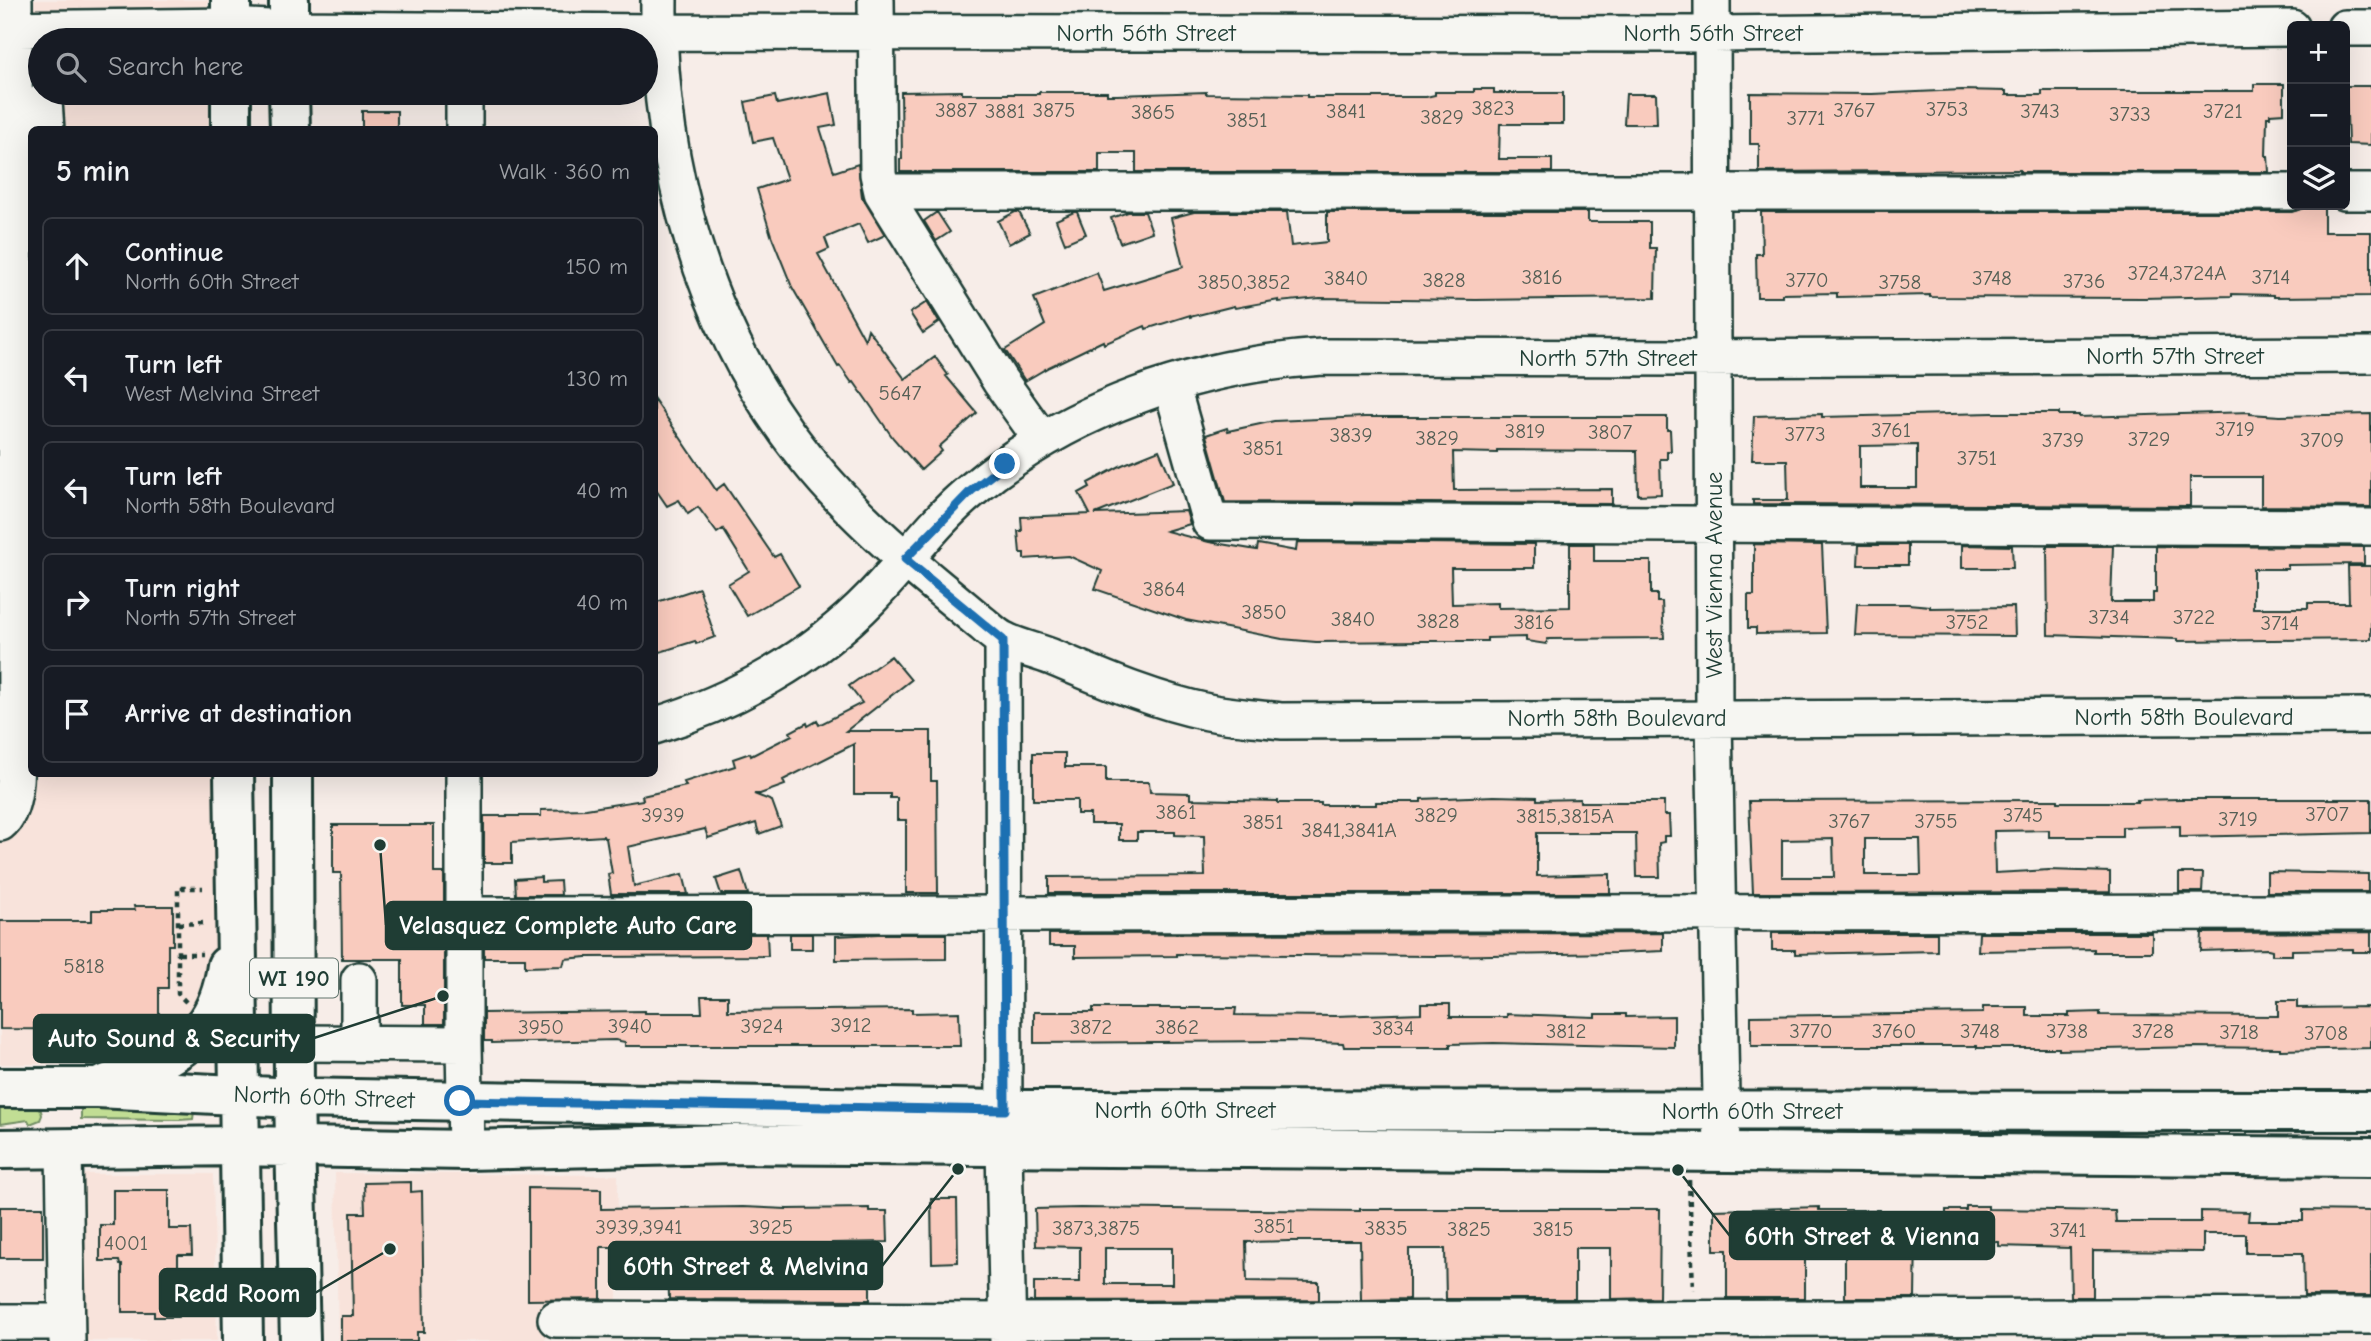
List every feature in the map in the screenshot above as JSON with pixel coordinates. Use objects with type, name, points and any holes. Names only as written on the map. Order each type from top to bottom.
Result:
[{"type":"main road","points":[[231,105],[231,126]]},
{"type":"main road","points":[[289,105],[290,126]]},
{"type":"main road","name":"WI 190","points":[[234,777],[219,923],[238,1095],[243,1341]]},
{"type":"main road","name":"WI 190","points":[[293,777],[294,1098],[300,1341]]},
{"type":"main road","points":[[98,1088],[147,1067],[203,1026],[224,984],[219,923]]},
{"type":"main road","name":"North 60th Street","points":[[0,1088],[98,1088],[294,1098],[465,1101],[1005,1128],[1722,1151],[2371,1157]]},
{"type":"main road","name":"North 60th Street","points":[[0,1149],[239,1146],[466,1150],[731,1144],[1005,1128],[1720,1111],[2371,1111]]},
{"type":"street","name":"West Vienna Avenue","points":[[1712,0],[1714,718],[1722,1151]]},
{"type":"street","name":"North 56th Street","points":[[28,16],[289,23],[362,28]]},
{"type":"street","points":[[0,823],[7,817],[23,751],[28,16]]},
{"type":"street","name":"North 56th Street","points":[[536,28],[659,16],[876,16],[1712,34],[2287,29]]},
{"type":"street","name":"North 58th Boulevard","points":[[659,16],[667,133],[688,226],[723,320],[775,415],[805,457],[841,499],[905,559],[1003,640],[1135,691],[1208,712],[1281,721],[2371,716]]},
{"type":"street","points":[[876,16],[878,174],[882,192],[1000,381],[1042,440]]},
{"type":"street","points":[[2350,28],[2371,28]]},
{"type":"street","points":[[464,105],[464,126]]},
{"type":"street","points":[[882,192],[2287,192]]},
{"type":"street","points":[[2350,192],[2371,192]]},
{"type":"street","name":"North 57th Street","points":[[658,724],[720,701],[760,682],[801,656],[871,598],[971,491],[1042,440],[1091,414],[1171,384],[1223,370],[1273,360],[1322,356],[1713,358],[2371,355]]},
{"type":"street","points":[[1171,384],[1210,523],[2371,527]]},
{"type":"street","points":[[1003,640],[1008,1331]]},
{"type":"street","points":[[464,777],[466,1150]]},
{"type":"street","points":[[464,915],[1004,912],[2371,912]]},
{"type":"street","points":[[359,980],[359,1043]]},
{"type":"street","points":[[295,1043],[464,1044]]},
{"type":"street","points":[[0,1322],[66,1331],[64,1149]]},
{"type":"street","points":[[556,1319],[1008,1331],[1693,1319],[2371,1316]]},
{"type":"path","points":[[189,1005],[178,994],[178,888],[203,888]]},
{"type":"path","points":[[178,924],[219,923]]},
{"type":"path","points":[[178,954],[204,954]]},
{"type":"path","points":[[1688,1176],[1691,1185],[1693,1319]]},
{"type":"shaded area","points":[[0,0],[208,0],[208,28],[28,28],[28,105],[209,105],[209,126],[28,126],[28,777],[214,777],[216,967],[196,1011],[172,1038],[108,1064],[0,1064]]},
{"type":"shaded area","points":[[335,1173],[618,1175],[617,1308],[546,1307],[545,1341],[338,1341]]},
{"type":"shaded area","points":[[71,1174],[213,1174],[217,1341],[74,1341]]},
{"type":"green space","points":[[0,1108],[36,1108],[42,1115],[40,1120],[30,1124],[28,1120],[0,1124]]},
{"type":"green space","points":[[81,1108],[194,1112],[193,1119],[179,1120],[81,1119]]},
{"type":"building","points":[[2254,84],[2284,84],[2284,113],[2270,114],[2270,117],[2267,117],[2266,156],[2269,172],[1759,172],[1759,144],[1750,144],[1750,93],[1872,94],[1962,90],[2006,91],[2006,95],[2042,95],[2042,91],[2254,91]]},
{"type":"building","points":[[2350,86],[2371,86],[2371,145],[2350,144]]},
{"type":"building","points":[[1474,89],[1494,89],[1494,93],[1563,93],[1563,124],[1500,124],[1499,159],[1552,159],[1552,172],[1136,172],[1136,153],[1099,153],[1099,172],[900,172],[901,92],[1107,92],[1107,95],[1117,95],[1206,92],[1307,97],[1426,97],[1435,95],[1435,92],[1474,92]]},
{"type":"building","points":[[830,93],[836,125],[820,128],[834,172],[858,164],[862,197],[885,235],[868,243],[859,224],[825,238],[829,249],[818,254],[865,340],[868,329],[905,379],[935,357],[948,375],[946,376],[977,413],[939,447],[942,451],[921,470],[893,438],[854,382],[838,367],[792,287],[771,235],[757,189],[787,179],[773,138],[753,142],[745,102],[775,96],[777,104]]},
{"type":"building","points":[[1626,94],[1656,94],[1657,124],[1624,124]]},
{"type":"building","points":[[362,111],[397,111],[397,126],[362,126]]},
{"type":"building","points":[[2324,210],[2324,232],[2371,232],[2371,296],[2274,297],[2232,294],[2144,298],[1930,295],[1837,297],[1837,293],[1757,297],[1756,254],[1762,254],[1761,212]]},
{"type":"building","points":[[937,212],[950,232],[936,241],[924,221]]},
{"type":"building","points":[[1019,212],[1030,233],[1009,244],[998,221]]},
{"type":"building","points":[[1077,212],[1086,234],[1065,243],[1056,220]]},
{"type":"building","points":[[1128,212],[1145,212],[1152,232],[1120,243],[1111,218]]},
{"type":"building","points":[[1194,212],[1287,212],[1291,246],[1327,242],[1327,212],[1588,212],[1588,222],[1650,222],[1650,248],[1656,248],[1655,298],[1279,300],[1190,315],[1146,329],[1145,326],[1104,344],[1103,341],[1025,381],[1005,350],[1045,325],[1034,298],[1097,273],[1104,291],[1183,267],[1171,218]]},
{"type":"building","points":[[927,302],[939,322],[923,333],[910,313]]},
{"type":"building","points":[[658,405],[716,490],[724,484],[774,557],[780,554],[799,586],[747,616],[728,584],[749,571],[723,529],[717,533],[698,507],[688,514],[679,500],[667,506],[658,493]]},
{"type":"building","points":[[2250,412],[2280,416],[2371,414],[2371,507],[2261,506],[2261,477],[2190,477],[2190,506],[1753,504],[1753,500],[1788,500],[1787,460],[1752,460],[1754,416],[2059,413],[2079,417]],"holes":[[[1917,445],[1917,488],[1860,488],[1860,446]]]},
{"type":"building","points":[[1365,417],[1667,417],[1671,451],[1667,451],[1667,459],[1660,459],[1661,494],[1638,495],[1637,451],[1453,452],[1454,490],[1612,489],[1612,504],[1225,502],[1206,435],[1227,428],[1228,431],[1274,421]]},
{"type":"building","points":[[1159,450],[1173,483],[1095,514],[1186,511],[1190,524],[1166,531],[1257,550],[1258,544],[1296,551],[1297,542],[1534,544],[1534,568],[1451,568],[1452,604],[1498,603],[1498,608],[1570,607],[1570,544],[1594,544],[1594,561],[1651,561],[1651,594],[1657,594],[1657,602],[1662,602],[1664,638],[1548,639],[1546,644],[1526,641],[1526,637],[1487,638],[1487,641],[1316,642],[1282,639],[1186,620],[1095,589],[1102,571],[1069,556],[1024,559],[1024,553],[1020,553],[1018,531],[1022,531],[1021,517],[1090,514],[1079,493],[1090,487],[1088,483]]},
{"type":"building","points":[[1754,544],[1822,545],[1826,633],[1756,634],[1756,628],[1748,628],[1748,595],[1754,595]]},
{"type":"building","points":[[1859,545],[1908,545],[1908,565],[1858,565]]},
{"type":"building","points":[[1962,545],[2012,546],[2013,568],[1962,568]]},
{"type":"building","points":[[2047,546],[2113,546],[2111,602],[2153,602],[2153,593],[2156,593],[2156,546],[2364,547],[2364,564],[2288,565],[2288,569],[2253,569],[2253,608],[2308,608],[2308,603],[2349,603],[2348,566],[2371,566],[2371,639],[2177,641],[2048,635]]},
{"type":"building","points":[[699,588],[715,637],[658,653],[658,602]]},
{"type":"building","points":[[1857,604],[1908,604],[1930,608],[2014,607],[2015,636],[1855,635]]},
{"type":"building","points":[[891,656],[911,680],[846,731],[931,731],[931,781],[937,781],[938,893],[906,893],[906,820],[897,820],[897,798],[890,798],[890,794],[854,794],[854,744],[783,780],[785,785],[754,794],[772,801],[781,826],[759,834],[756,823],[708,838],[705,829],[628,847],[634,886],[683,874],[688,894],[611,894],[608,874],[612,873],[606,838],[603,836],[512,842],[512,863],[484,863],[484,816],[541,816],[541,810],[586,809],[643,800],[642,796],[686,786],[684,782],[735,766],[733,759],[750,753],[751,756],[792,735],[790,732],[807,723],[808,726],[817,721],[819,725],[862,703],[849,686]]},
{"type":"building","points":[[1033,753],[1065,753],[1065,767],[1106,767],[1106,782],[1149,782],[1150,792],[1190,793],[1190,799],[1321,805],[1376,805],[1376,802],[1421,802],[1421,799],[1494,796],[1537,797],[1537,800],[1580,799],[1580,802],[1664,802],[1664,815],[1669,815],[1670,836],[1664,836],[1664,842],[1659,843],[1660,877],[1637,877],[1636,833],[1537,833],[1537,876],[1610,874],[1610,893],[1049,893],[1049,877],[1205,876],[1204,836],[1175,835],[1175,832],[1137,832],[1137,840],[1119,840],[1119,824],[1090,824],[1090,814],[1077,814],[1077,800],[1033,800]]},
{"type":"building","points":[[2371,799],[2371,833],[2180,837],[2180,826],[2122,827],[2122,837],[2049,837],[2049,830],[1994,831],[1995,873],[2049,870],[2110,872],[2110,892],[1753,893],[1749,801]],"holes":[[[1833,839],[1834,877],[1782,877],[1782,840]],[[1865,839],[1920,839],[1921,875],[1865,875]]]},
{"type":"building","points":[[333,825],[434,825],[434,873],[444,873],[444,1024],[425,1024],[425,1005],[402,1005],[402,959],[342,959],[341,873],[333,873]]},
{"type":"building","points":[[741,871],[748,894],[721,894],[716,879]]},
{"type":"building","points":[[2267,872],[2368,874],[2368,892],[2267,892]]},
{"type":"building","points":[[2179,873],[2203,873],[2202,892],[2179,892]]},
{"type":"building","points":[[541,877],[541,882],[560,881],[561,895],[516,895],[515,879]]},
{"type":"building","points":[[134,906],[173,906],[173,945],[168,945],[168,988],[159,988],[159,1030],[0,1029],[0,921],[92,921],[92,910],[135,910]]},
{"type":"building","points":[[2371,932],[2371,952],[2353,952],[2353,949],[2292,950],[2292,955],[2272,955],[2272,950],[2268,949],[2201,951],[2202,933]]},
{"type":"building","points":[[1663,933],[1663,951],[1616,953],[1436,956],[1177,954],[1075,957],[1075,946],[1049,946],[1049,934]]},
{"type":"building","points":[[1772,933],[1937,933],[1937,951],[1795,954],[1795,950],[1772,950]]},
{"type":"building","points":[[1979,933],[2152,933],[2152,952],[2094,952],[2094,949],[1978,951]]},
{"type":"building","points":[[767,934],[768,956],[586,957],[565,959],[563,966],[525,967],[525,958],[484,958],[484,935],[562,937]]},
{"type":"building","points":[[790,934],[812,934],[812,949],[790,949]]},
{"type":"building","points":[[946,934],[946,959],[836,960],[836,936]]},
{"type":"building","points":[[701,996],[728,996],[728,1011],[912,1009],[912,1013],[959,1012],[960,1046],[625,1046],[625,1042],[615,1040],[484,1041],[484,1013],[702,1013]]},
{"type":"building","points":[[2278,1001],[2297,1001],[2297,1008],[2371,1007],[2371,1048],[2280,1050],[2194,1047],[2059,1050],[1977,1046],[1751,1046],[1751,1016],[1983,1013],[1983,1007],[2027,1007],[2027,1016],[2069,1016],[2069,1013],[2100,1012],[2100,1015],[2278,1016]]},
{"type":"building","points":[[1421,1004],[1450,1004],[1450,1017],[1507,1017],[1507,1014],[1674,1016],[1674,1047],[1494,1043],[1450,1044],[1450,1047],[1344,1047],[1343,1043],[1291,1041],[1034,1043],[1034,1012],[1093,1012],[1093,1008],[1236,1008],[1235,1015],[1336,1016],[1421,1013]]},
{"type":"building","points":[[411,1182],[411,1192],[422,1191],[424,1332],[417,1332],[417,1341],[341,1341],[341,1316],[353,1316],[351,1213],[365,1213],[364,1183]]},
{"type":"building","points":[[528,1188],[601,1189],[601,1209],[869,1208],[869,1211],[887,1211],[888,1242],[832,1243],[833,1280],[870,1280],[870,1300],[669,1299],[668,1247],[601,1247],[601,1299],[528,1300]]},
{"type":"building","points":[[113,1190],[169,1190],[169,1229],[191,1229],[192,1255],[178,1255],[178,1317],[154,1317],[154,1312],[122,1312],[122,1265],[119,1261],[100,1261],[100,1225],[113,1225]]},
{"type":"building","points":[[931,1199],[957,1199],[958,1262],[932,1263]]},
{"type":"building","points":[[1966,1206],[1988,1206],[1988,1209],[2115,1211],[2116,1222],[2201,1222],[2201,1211],[2249,1212],[2248,1221],[2303,1221],[2303,1210],[2371,1211],[2371,1296],[2304,1296],[2303,1253],[2246,1253],[2246,1234],[2203,1234],[2203,1252],[2093,1251],[2093,1297],[2071,1297],[2070,1248],[1999,1246],[1999,1242],[1946,1242],[1946,1210],[1966,1210]]},
{"type":"building","points":[[0,1207],[43,1207],[43,1258],[0,1258]]},
{"type":"building","points":[[1819,1207],[1819,1210],[1879,1210],[1879,1234],[1916,1234],[1915,1298],[1845,1298],[1845,1254],[1805,1254],[1805,1298],[1727,1298],[1727,1250],[1714,1250],[1714,1210]]},
{"type":"building","points":[[1035,1209],[1660,1209],[1659,1298],[1611,1299],[1611,1248],[1575,1248],[1575,1299],[1446,1299],[1445,1249],[1409,1249],[1409,1299],[1361,1300],[1360,1241],[1290,1241],[1246,1242],[1247,1281],[1319,1282],[1319,1300],[1034,1301],[1034,1282],[1080,1282],[1080,1247],[1036,1246]],"holes":[[[1105,1248],[1172,1248],[1172,1284],[1105,1284]]]},
{"type":"place","name":"Velasquez Complete Auto Care","points":[[380,845]]},
{"type":"place","name":"Auto Sound & Security","points":[[443,996]]},
{"type":"place","name":"60th Street & Melvina","points":[[958,1169]]},
{"type":"place","name":"60th Street & Vienna","points":[[1678,1170]]},
{"type":"place","name":"Redd Room","points":[[390,1249]]},
{"type":"route","points":[[460,1101],[1005,1110],[1003,640],[905,559],[971,491],[1005,464]]}]
